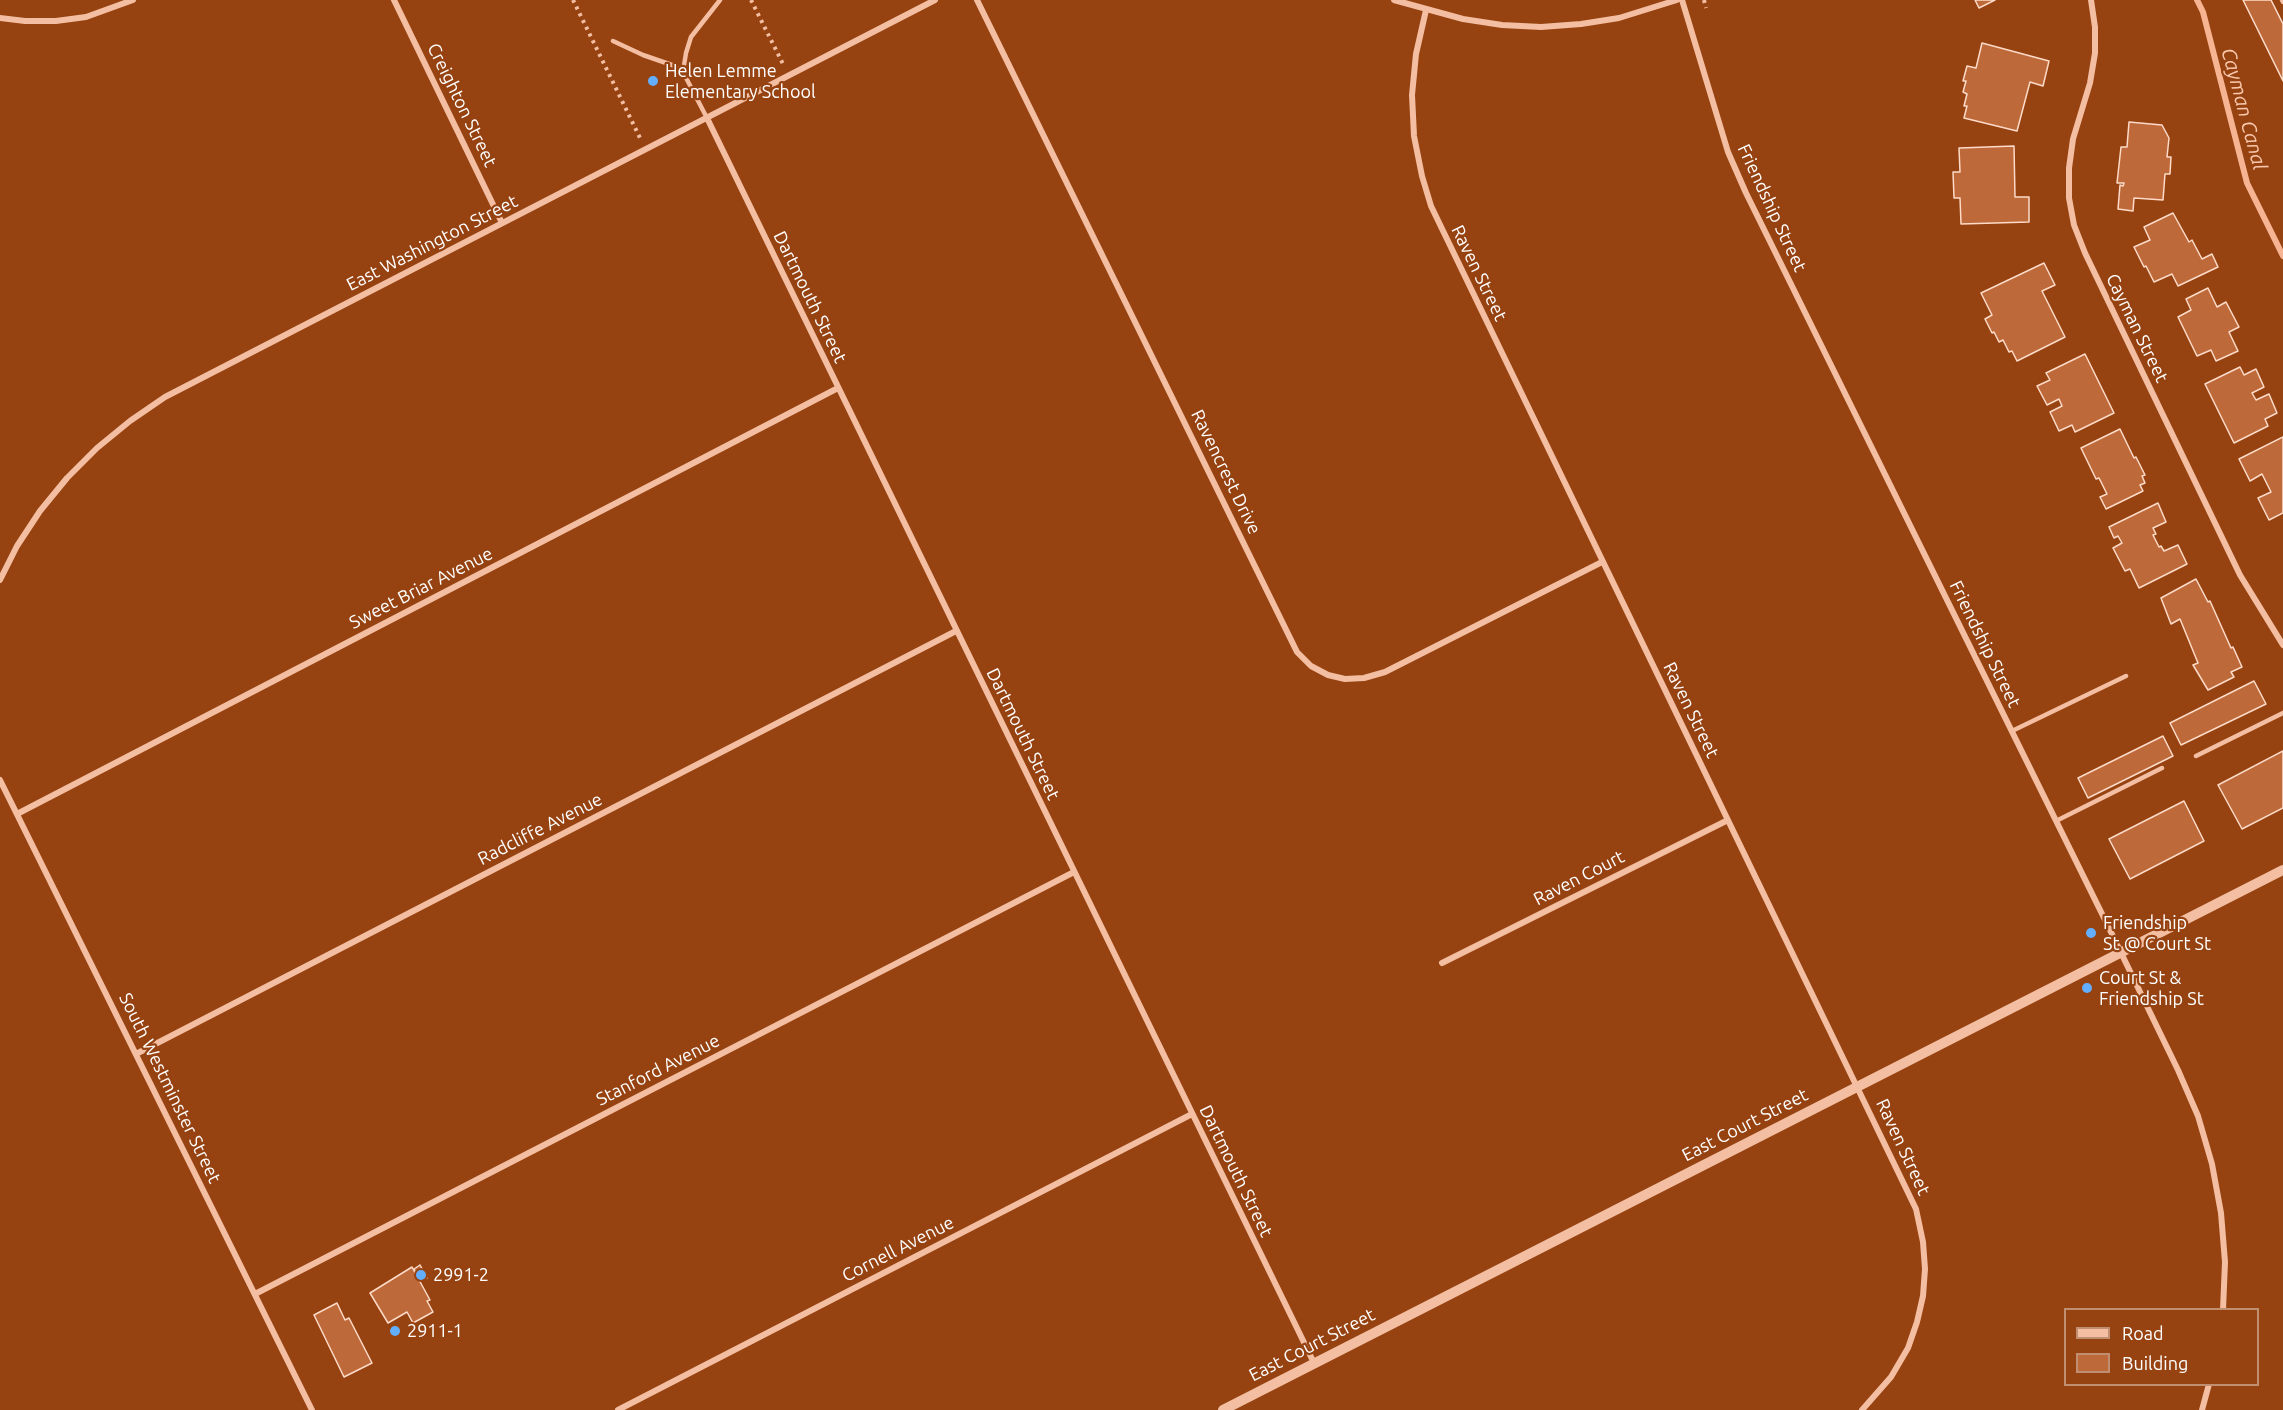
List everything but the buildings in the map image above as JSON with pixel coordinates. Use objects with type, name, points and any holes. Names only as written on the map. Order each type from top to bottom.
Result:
[{"type":"street","points":[[0,18],[56,21],[86,17],[133,0]]},
{"type":"street","name":"Creighton Street","points":[[394,0],[502,223]]},
{"type":"street","name":"East Washington Street","points":[[0,580],[17,546],[40,511],[67,478],[97,448],[130,421],[165,398],[935,0]]},
{"type":"street","name":"Ravencrest Drive","points":[[977,0],[1297,652],[1311,666],[1328,675],[1345,679],[1364,678],[1385,672],[1602,562]]},
{"type":"street","points":[[1394,0],[1473,21],[1541,27],[1619,18],[1677,0]]},
{"type":"street","name":"Friendship Street","points":[[1682,0],[1728,152],[1746,193],[2121,953],[2198,1116],[2212,1164],[2221,1213],[2225,1262],[2223,1308]]},
{"type":"street","name":"Cayman Street","points":[[2091,0],[2095,27],[2095,53],[2090,83],[2073,139],[2069,168],[2069,198],[2074,225],[2090,264],[2240,574],[2283,645]]},
{"type":"street","name":"Raven Street","points":[[1426,10],[1416,54],[1412,95],[1414,136],[1431,206],[1911,1196],[1923,1242],[1925,1269],[1923,1296],[1908,1348],[1891,1377],[1862,1410]]},
{"type":"street","name":"Dartmouth Street","points":[[707,118],[1314,1363]]},
{"type":"street","name":"Sweet Briar Avenue","points":[[17,814],[838,388]]},
{"type":"street","name":"Radcliffe Avenue","points":[[136,1054],[956,631]]},
{"type":"street","name":"South Westminster Street","points":[[0,780],[312,1410]]},
{"type":"street","name":"Raven Court","points":[[1442,963],[1728,820]]},
{"type":"street","name":"East Court Street","points":[[1223,1410],[2283,870]]},
{"type":"street","name":"Stanford Avenue","points":[[255,1294],[1074,872]]},
{"type":"street","name":"Cornell Avenue","points":[[618,1410],[1192,1114]]},
{"type":"street","points":[[2202,1410],[2208,1386]]},
{"type":"lane","points":[[683,72],[691,38],[720,0]]},
{"type":"lane","points":[[614,41],[643,55],[672,64],[683,72],[707,118]]},
{"type":"lane","points":[[2012,731],[2126,675]]},
{"type":"lane","points":[[2196,756],[2283,713]]},
{"type":"lane","points":[[2056,821],[2162,768]]},
{"type":"path","points":[[573,0],[638,135]]},
{"type":"path","points":[[751,0],[781,60]]},
{"type":"path","points":[[1704,0],[1706,8]]},
{"type":"waterway","name":"Cayman Canal","points":[[2197,0],[2203,12],[2247,183],[2283,256]]},
{"type":"place","name":"Helen Lemme Elementary School","points":[[653,81]]},
{"type":"place","name":"Friendship St @ Court St","points":[[2091,933]]},
{"type":"place","name":"Court St & Friendship St","points":[[2087,988]]},
{"type":"place","name":"2991-2","points":[[421,1275]]},
{"type":"place","name":"2911-1","points":[[395,1331]]}]
